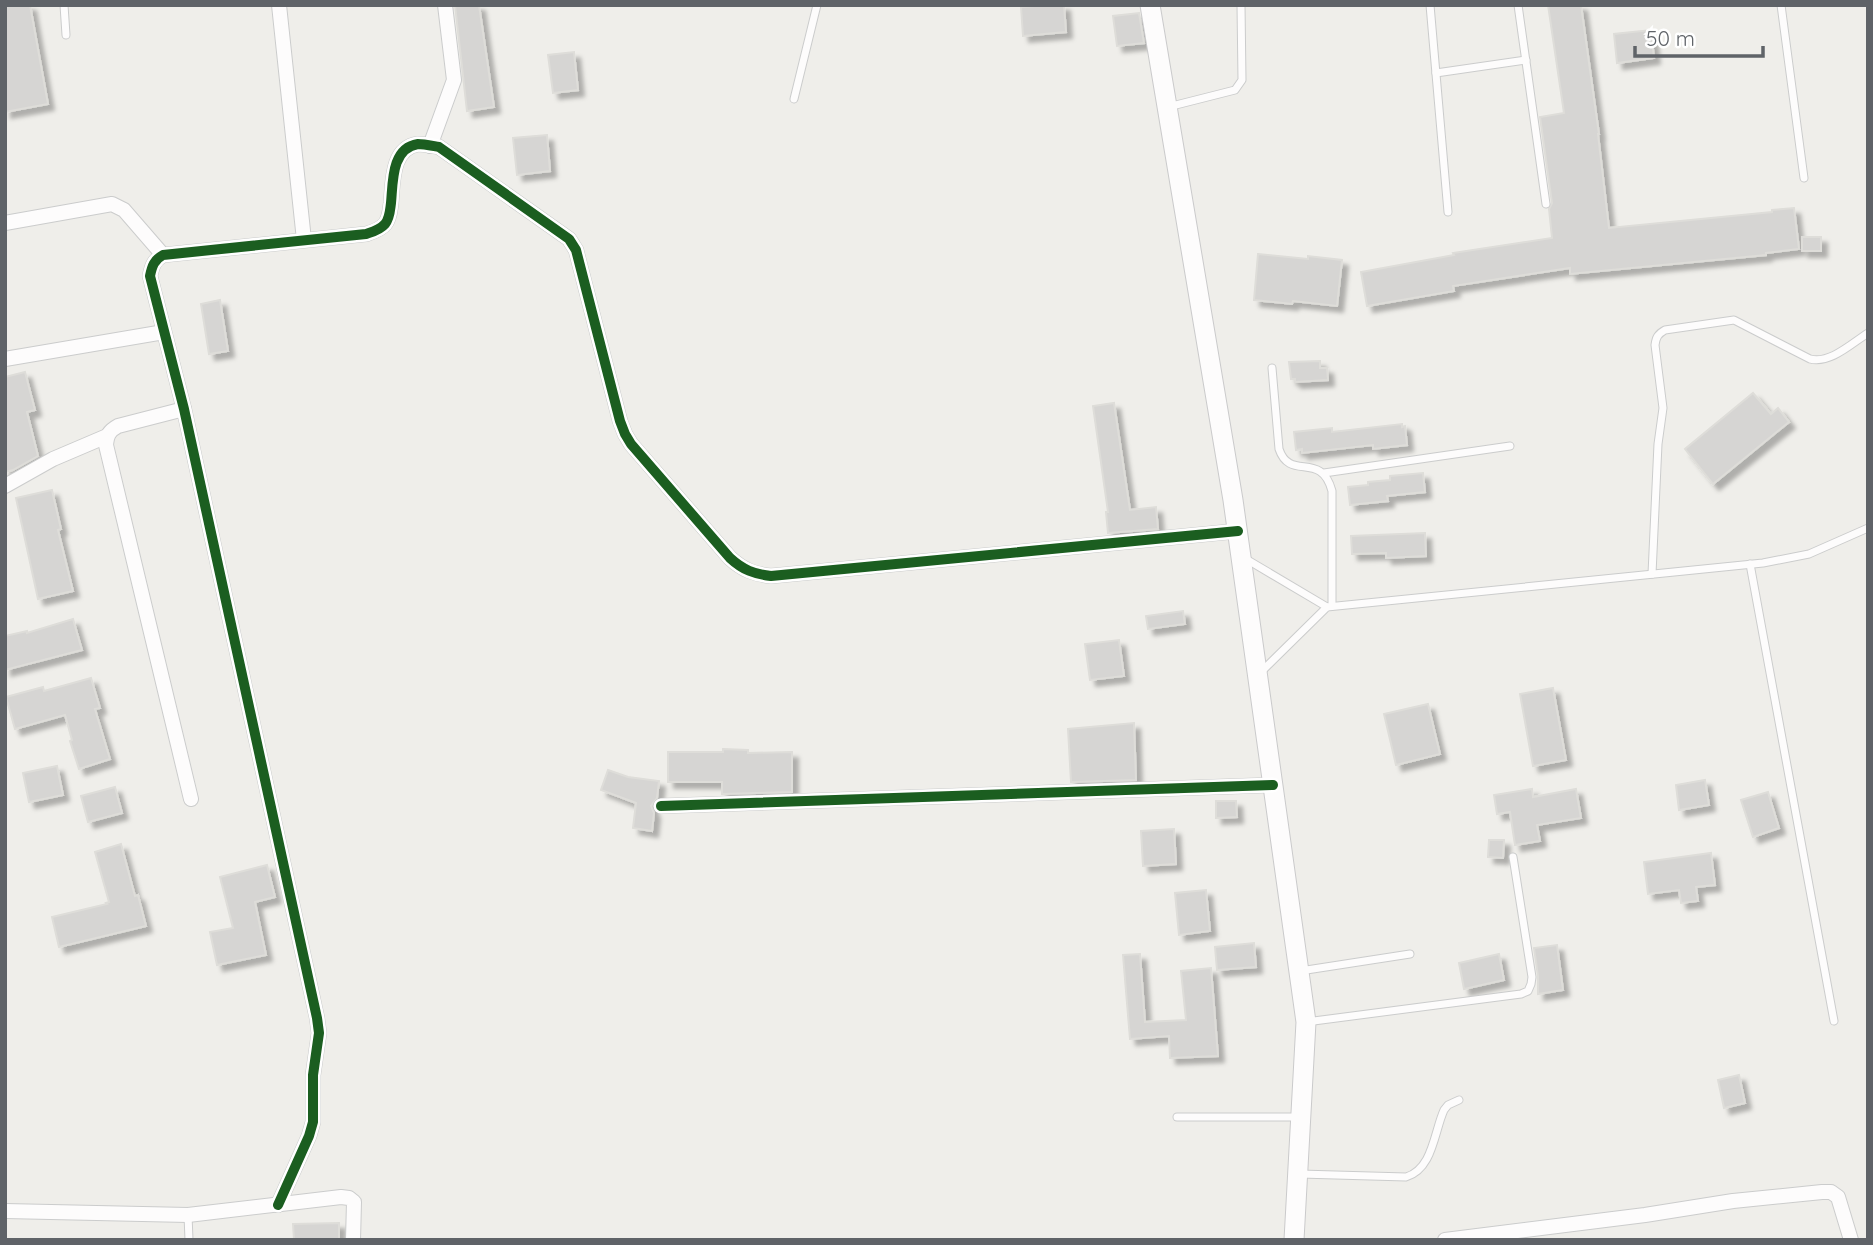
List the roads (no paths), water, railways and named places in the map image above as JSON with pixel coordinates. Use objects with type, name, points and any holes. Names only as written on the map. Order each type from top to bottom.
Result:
[{"type":"main road","points":[[1150,5],[1238,531],[1306,1023],[1294,1240]]},
{"type":"street","points":[[279,5],[304,240]]},
{"type":"street","points":[[430,146],[454,80],[445,5]]},
{"type":"street","points":[[278,1205],[313,1122],[317,1018],[184,409],[150,276],[156,259],[163,255],[366,234],[384,225],[389,215],[395,168],[405,148],[419,144],[439,147],[569,239],[576,250],[625,434],[740,568],[754,574],[771,576],[1238,531]]},
{"type":"street","points":[[5,223],[112,204],[124,210],[163,255]]},
{"type":"street","points":[[5,359],[164,332]]},
{"type":"street","points":[[184,409],[118,426],[107,436],[106,445],[191,799]]},
{"type":"street","points":[[5,486],[53,459],[107,436]]},
{"type":"street","points":[[661,806],[1273,785]]},
{"type":"street","points":[[1445,1240],[1733,1201],[1831,1192],[1838,1197],[1850,1240]]},
{"type":"street","points":[[5,1210],[188,1215],[349,1198],[354,1202],[355,1208],[353,1240]]},
{"type":"street","points":[[1294,1240],[1299,1240]]},
{"type":"lane","points":[[64,5],[66,35]]},
{"type":"lane","points":[[794,99],[817,5]]},
{"type":"lane","points":[[1168,107],[1235,90],[1240,85],[1241,5]]},
{"type":"lane","points":[[1430,5],[1448,212]]},
{"type":"lane","points":[[1518,5],[1546,204]]},
{"type":"lane","points":[[1781,5],[1804,178]]},
{"type":"lane","points":[[1436,73],[1526,60]]},
{"type":"lane","points":[[1652,574],[1658,444],[1663,417],[1655,345],[1660,333],[1734,320],[1810,359],[1819,361],[1827,359],[1868,333]]},
{"type":"lane","points":[[1258,675],[1329,607],[1330,481],[1316,468],[1293,466],[1282,457],[1272,368]]},
{"type":"lane","points":[[1324,473],[1510,446]]},
{"type":"lane","points":[[1241,557],[1329,607],[1751,564],[1809,554],[1868,528]]},
{"type":"lane","points":[[1751,564],[1834,1021]]},
{"type":"lane","points":[[1306,1023],[1528,991],[1532,977],[1513,857]]},
{"type":"lane","points":[[1298,971],[1410,954]]},
{"type":"lane","points":[[1297,1174],[1413,1175],[1424,1166],[1444,1110],[1459,1100]]},
{"type":"lane","points":[[1177,1117],[1301,1118]]},
{"type":"lane","points":[[188,1215],[189,1240]]}]
